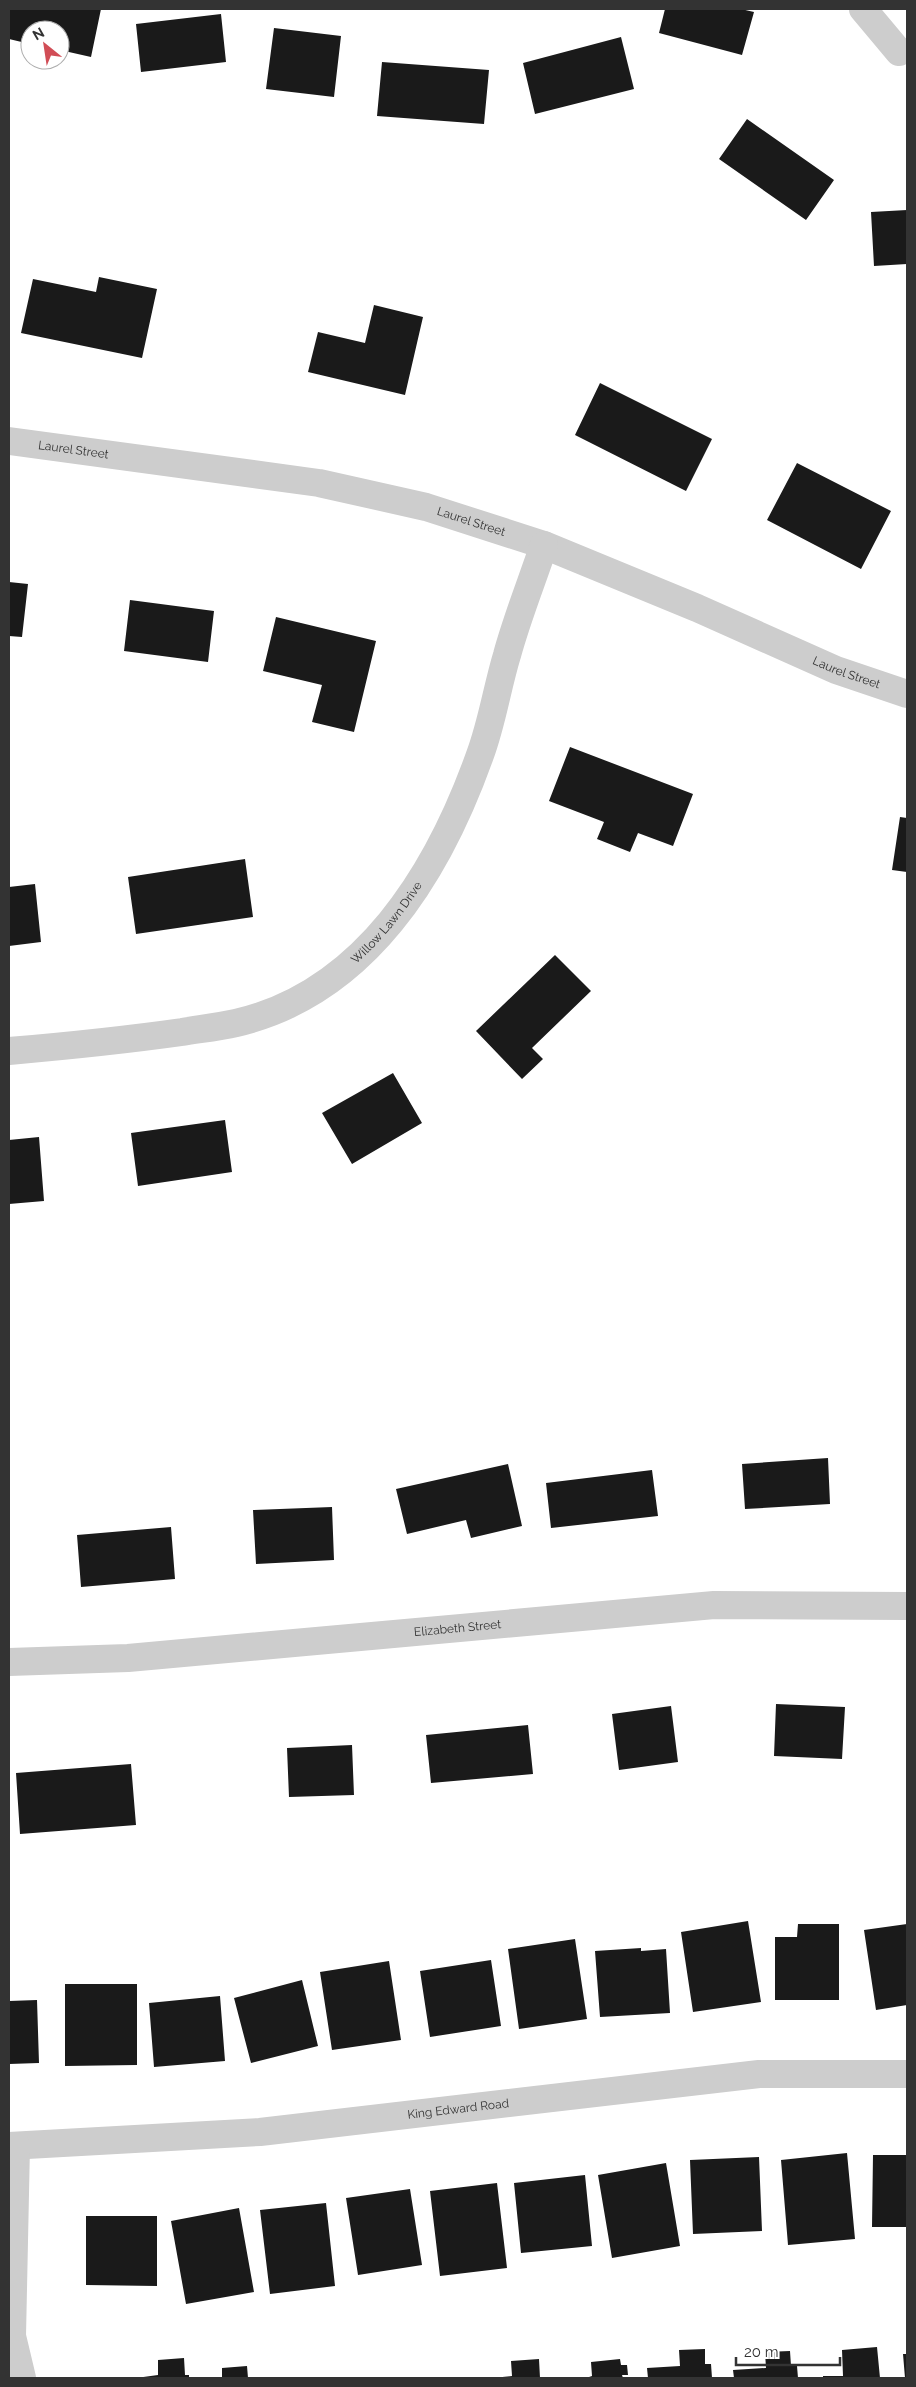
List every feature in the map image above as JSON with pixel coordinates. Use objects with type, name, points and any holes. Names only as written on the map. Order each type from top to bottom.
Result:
[{"type":"street","points":[[863,9],[899,52]]},
{"type":"street","name":"Laurel Street","points":[[9,442],[319,483],[426,507],[544,545],[697,608],[836,670],[907,694]]},
{"type":"street","name":"Willow Lawn Drive","points":[[9,1051],[130,1040],[236,1023],[290,1004],[331,980],[361,957],[392,922],[432,860],[459,809],[480,755],[506,656],[544,545]]},
{"type":"street","name":"Elizabeth Street","points":[[9,1662],[128,1658],[714,1605],[907,1606]]},
{"type":"street","name":"King Edward Road","points":[[12,2146],[260,2132],[759,2074],[907,2074]]},
{"type":"street","points":[[12,2146],[12,2336],[22,2378]]},
{"type":"building","points":[[9,9],[101,9],[91,57],[70,52],[70,20],[20,20],[20,42],[9,39]]},
{"type":"building","points":[[665,9],[741,9],[754,12],[742,55],[659,33]]},
{"type":"building","points":[[221,14],[226,62],[141,72],[136,24]]},
{"type":"building","points":[[274,28],[341,36],[334,97],[266,89]]},
{"type":"building","points":[[621,37],[634,89],[535,114],[523,63]]},
{"type":"building","points":[[382,62],[489,70],[484,124],[377,116]]},
{"type":"building","points":[[747,119],[834,180],[806,220],[719,159]]},
{"type":"building","points":[[907,210],[907,264],[874,266],[871,212]]},
{"type":"building","points":[[99,277],[157,289],[142,358],[21,333],[33,279],[96,292]]},
{"type":"building","points":[[374,305],[423,317],[405,395],[308,372],[318,332],[365,343]]},
{"type":"building","points":[[600,383],[712,439],[686,491],[575,435]]},
{"type":"building","points":[[797,463],[891,511],[861,569],[767,520]]},
{"type":"building","points":[[9,582],[28,584],[22,637],[9,636]]},
{"type":"building","points":[[130,600],[214,611],[208,662],[124,651]]},
{"type":"building","points":[[276,617],[376,641],[354,732],[312,722],[322,685],[263,671]]},
{"type":"building","points":[[570,747],[693,794],[673,846],[638,833],[630,852],[597,839],[604,822],[549,801]]},
{"type":"building","points":[[900,817],[907,818],[907,872],[892,870]]},
{"type":"building","points":[[245,859],[253,917],[136,934],[128,877]]},
{"type":"building","points":[[35,884],[41,942],[9,946],[9,887]]},
{"type":"building","points":[[555,955],[591,991],[532,1048],[543,1059],[522,1079],[476,1031]]},
{"type":"building","points":[[393,1073],[422,1123],[352,1164],[322,1113]]},
{"type":"building","points":[[225,1120],[232,1172],[138,1186],[131,1133]]},
{"type":"building","points":[[39,1137],[44,1201],[9,1204],[9,1140]]},
{"type":"building","points":[[828,1458],[830,1504],[745,1509],[742,1464]]},
{"type":"building","points":[[508,1464],[522,1526],[471,1538],[466,1520],[407,1534],[396,1489]]},
{"type":"building","points":[[652,1470],[658,1516],[551,1528],[546,1483]]},
{"type":"building","points":[[332,1507],[334,1560],[256,1564],[253,1510]]},
{"type":"building","points":[[171,1527],[175,1579],[81,1587],[77,1535]]},
{"type":"building","points":[[776,1704],[845,1707],[842,1759],[774,1756]]},
{"type":"building","points":[[671,1706],[678,1762],[619,1770],[612,1714]]},
{"type":"building","points":[[528,1725],[533,1774],[431,1783],[426,1735]]},
{"type":"building","points":[[352,1745],[354,1795],[289,1797],[287,1748]]},
{"type":"building","points":[[131,1764],[136,1825],[20,1834],[16,1773]]},
{"type":"building","points":[[748,1921],[761,2002],[693,2012],[681,1932]]},
{"type":"building","points":[[798,1924],[839,1924],[839,2000],[775,2000],[775,1937],[797,1937]]},
{"type":"building","points":[[907,1924],[907,2005],[876,2010],[864,1930]]},
{"type":"building","points":[[575,1939],[587,2019],[519,2029],[508,1949]]},
{"type":"building","points":[[641,1948],[641,1951],[666,1949],[670,2013],[600,2017],[595,1951]]},
{"type":"building","points":[[491,1960],[501,2026],[430,2037],[420,1971]]},
{"type":"building","points":[[389,1961],[401,2040],[332,2050],[320,1972]]},
{"type":"building","points":[[302,1980],[318,2046],[251,2063],[234,1998]]},
{"type":"building","points":[[65,1984],[137,1984],[137,2065],[65,2066]]},
{"type":"building","points":[[220,1996],[225,2061],[154,2067],[149,2003]]},
{"type":"building","points":[[37,2000],[39,2063],[9,2064],[9,2001]]},
{"type":"building","points":[[847,2153],[855,2239],[788,2245],[781,2160]]},
{"type":"building","points":[[873,2155],[907,2155],[907,2227],[872,2227]]},
{"type":"building","points":[[759,2157],[762,2231],[693,2234],[690,2160]]},
{"type":"building","points":[[666,2163],[680,2246],[612,2258],[598,2175]]},
{"type":"building","points":[[585,2175],[592,2246],[521,2253],[514,2183]]},
{"type":"building","points":[[497,2183],[507,2268],[440,2276],[430,2191]]},
{"type":"building","points":[[410,2189],[422,2265],[358,2275],[346,2198]]},
{"type":"building","points":[[326,2203],[335,2286],[270,2294],[260,2210]]},
{"type":"building","points":[[239,2208],[254,2292],[186,2304],[171,2221]]},
{"type":"building","points":[[86,2216],[157,2216],[157,2286],[86,2285]]},
{"type":"building","points":[[877,2347],[880,2378],[823,2378],[823,2376],[843,2376],[842,2350]]},
{"type":"building","points":[[705,2349],[705,2364],[711,2364],[712,2378],[648,2378],[647,2368],[680,2366],[679,2350]]},
{"type":"building","points":[[790,2351],[791,2366],[797,2366],[798,2378],[734,2378],[733,2370],[766,2368],[765,2352]]},
{"type":"building","points":[[903,2354],[907,2354],[907,2378],[905,2378]]},
{"type":"building","points":[[184,2358],[185,2375],[189,2375],[189,2378],[136,2378],[158,2375],[158,2360]]},
{"type":"building","points":[[539,2359],[540,2378],[492,2378],[512,2376],[511,2361]]},
{"type":"building","points":[[620,2359],[621,2365],[627,2365],[628,2375],[622,2375],[623,2378],[586,2378],[592,2376],[591,2362]]},
{"type":"building","points":[[247,2366],[248,2378],[222,2378],[222,2368]]}]
